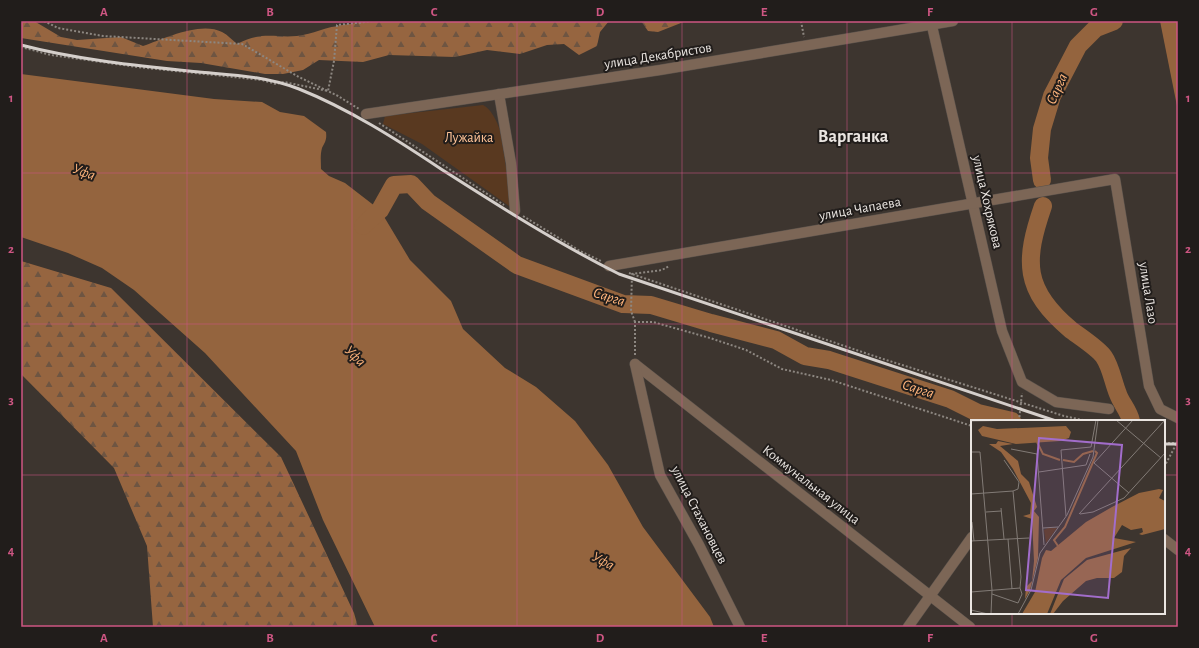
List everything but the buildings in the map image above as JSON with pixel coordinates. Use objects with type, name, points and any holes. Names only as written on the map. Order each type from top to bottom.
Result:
[{"type":"street","name":"улица Декабристов","points":[[366,114],[932,26],[953,21]]},
{"type":"street","name":"улица Хохрякова","points":[[932,26],[1002,331],[1022,382]]},
{"type":"street","points":[[499,94],[511,163],[515,211]]},
{"type":"street","name":"улица Чапаева","points":[[609,266],[1115,179]]},
{"type":"street","name":"улица Лазо","points":[[1115,179],[1149,386],[1160,409],[1178,418]]},
{"type":"street","name":"Коммунальная улица","points":[[635,364],[970,627]]},
{"type":"street","name":"улица Стахановцев","points":[[635,364],[660,475],[699,545],[740,627]]},
{"type":"street","points":[[1022,382],[1056,402],[1109,409]]},
{"type":"street","points":[[908,627],[971,538]]},
{"type":"street","points":[[1165,540],[1178,550]]},
{"type":"path","points":[[44,21],[58,28],[103,36],[242,44],[299,77],[338,96],[515,211],[580,251],[609,266]]},
{"type":"path","points":[[328,91],[334,61],[337,25],[374,21]]},
{"type":"path","points":[[801,21],[805,46]]},
{"type":"path","points":[[21,47],[51,55],[262,80],[276,84],[284,82],[328,91]]},
{"type":"path","points":[[632,274],[662,270],[676,262]]},
{"type":"path","points":[[626,272],[880,358],[1022,403]]},
{"type":"path","points":[[632,274],[631,310],[635,322],[635,364]]},
{"type":"path","points":[[635,322],[653,322],[696,334],[746,350],[782,369],[831,380],[971,426]]},
{"type":"path","points":[[1019,420],[1022,403],[1022,382]]},
{"type":"path","points":[[1165,443],[1177,442]]},
{"type":"path","points":[[1165,465],[1177,442]]},
{"type":"green space","points":[[21,21],[34,21],[61,37],[77,40],[121,37],[143,46],[182,32],[203,29],[213,29],[222,32],[237,44],[261,36],[297,36],[336,26],[369,21],[609,21],[600,32],[597,46],[579,55],[564,44],[547,45],[520,54],[487,50],[455,57],[389,55],[363,62],[319,60],[303,70],[283,74],[265,74],[201,63],[167,61],[21,38]]},
{"type":"green space","points":[[641,21],[686,21],[658,32],[648,31]]},
{"type":"green space","name":"Лужайка","points":[[483,105],[491,112],[500,130],[512,204],[509,206],[422,144],[383,124],[385,116]]},
{"type":"green space","points":[[21,261],[111,288],[281,457],[354,613],[358,627],[153,627],[147,546],[114,468],[21,374]]},
{"type":"water","points":[[1160,21],[1178,21],[1178,111]]},
{"type":"water","name":"Уфа","points":[[21,74],[214,99],[262,102],[280,112],[304,116],[326,132],[326,139],[321,153],[321,169],[329,176],[345,183],[380,210],[410,260],[451,301],[463,329],[505,368],[536,387],[575,421],[608,465],[643,527],[710,617],[714,627],[375,627],[323,520],[296,451],[205,353],[134,290],[102,268],[68,253],[21,237]]},
{"type":"waterway","name":"Сарга","points":[[1042,180],[1039,158],[1042,129],[1052,96],[1078,46],[1096,28],[1114,21]]},
{"type":"waterway","name":"Сарга","points":[[363,226],[380,210],[394,185],[411,184],[428,202],[517,265],[623,304],[651,305],[776,340],[805,356],[829,360],[950,399],[978,413],[1008,420]]},
{"type":"waterway","name":"Сарга","points":[[1043,206],[1037,225],[1031,259],[1032,274],[1036,288],[1055,315],[1071,330],[1098,350],[1104,357],[1119,397],[1131,420]]},
{"type":"railway","points":[[21,45],[65,55],[109,62],[237,75],[274,81],[299,89],[318,97],[372,125],[528,224],[619,274],[1053,420]]},
{"type":"railway","points":[[1165,444],[1178,444]]},
{"type":"district","name":"Варганка","points":[[853,137]]}]
